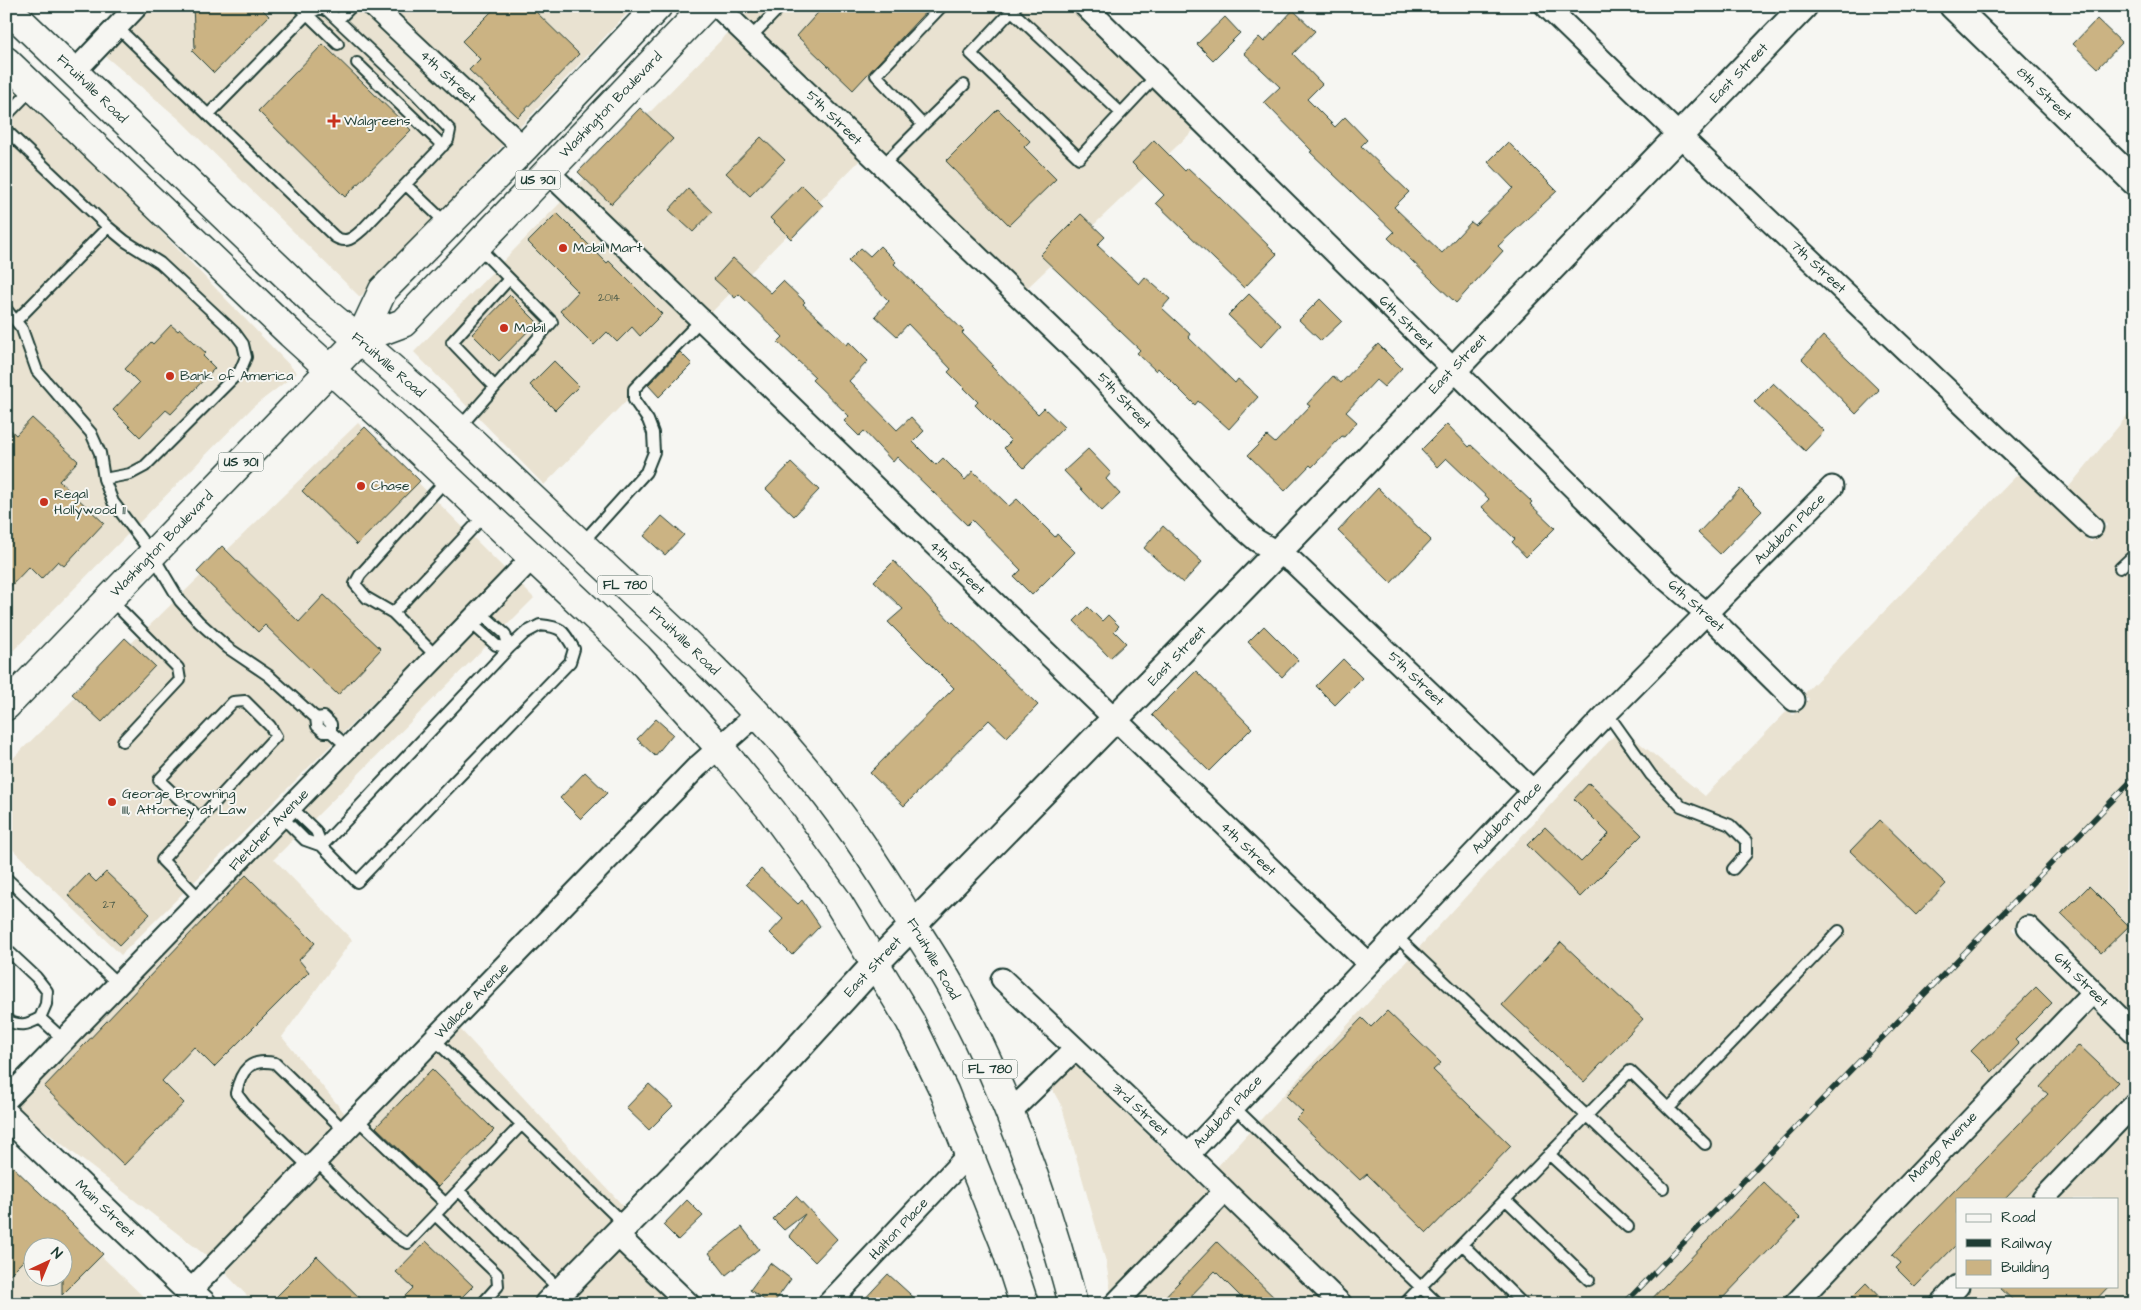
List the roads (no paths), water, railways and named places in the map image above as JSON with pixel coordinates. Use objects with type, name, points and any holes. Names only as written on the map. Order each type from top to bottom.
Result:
[{"type":"main road","name":"Fruitville Road","points":[[6,6],[318,306],[360,339],[459,428],[691,646],[796,758],[853,830],[877,864],[951,987],[1009,1113],[1045,1207],[1073,1304]]},
{"type":"main road","name":"Washington Boulevard","points":[[6,706],[360,339],[383,290],[524,148],[658,6]]},
{"type":"main road","name":"Washington Boulevard","points":[[360,339],[403,323],[546,171],[706,6]]},
{"type":"main road","points":[[6,61],[291,334],[330,369]]},
{"type":"main road","name":"FL 780","points":[[330,369],[638,657],[720,748],[772,811],[812,864],[836,899],[910,1021],[944,1091],[1004,1242],[1024,1304]]},
{"type":"street","points":[[74,72],[137,6]]},
{"type":"street","name":"4th Street","points":[[373,6],[524,148]]},
{"type":"street","name":"5th Street","points":[[717,6],[1087,362],[1239,525],[1256,540],[1293,562],[1533,791]]},
{"type":"street","name":"6th Street","points":[[1084,6],[1667,580],[1706,613],[1794,700]]},
{"type":"street","name":"7th Street","points":[[1546,6],[1679,135],[2092,527]]},
{"type":"street","name":"East Street","points":[[555,1297],[767,1082],[875,964],[1277,553],[1452,369],[1804,6]]},
{"type":"street","name":"8th Street","points":[[1953,6],[2135,182]]},
{"type":"street","name":"4th Street","points":[[546,171],[1368,963]]},
{"type":"street","name":"Audubon Place","points":[[1188,1155],[1607,713],[1832,487]]},
{"type":"street","name":"Fletcher Avenue","points":[[6,1100],[532,558]]},
{"type":"street","name":"Wallace Avenue","points":[[197,1297],[312,1164],[435,1040],[696,768],[756,714]]},
{"type":"street","name":"6th Street","points":[[2028,927],[2135,1033]]},
{"type":"street","name":"3rd Street","points":[[1002,979],[1188,1155],[1341,1304]]},
{"type":"street","name":"Mango Avenue","points":[[1795,1304],[2093,992]]},
{"type":"street","points":[[1009,1113],[1075,1049]]},
{"type":"street","points":[[2043,1198],[2135,1103]]},
{"type":"street","name":"Main Street","points":[[6,1115],[197,1297]]},
{"type":"street","name":"Halton Place","points":[[828,1304],[969,1154]]},
{"type":"street","points":[[1115,1304],[1224,1191]]},
{"type":"street","points":[[621,1230],[689,1304]]},
{"type":"street","points":[[1940,1304],[1956,1288]]},
{"type":"lane","points":[[299,6],[338,44]]},
{"type":"lane","points":[[338,20],[352,6]]},
{"type":"lane","points":[[750,38],[781,6]]},
{"type":"lane","points":[[924,125],[876,75],[942,6]]},
{"type":"lane","points":[[116,27],[335,237],[342,241],[348,240],[363,230],[450,138],[447,126],[338,20],[321,8],[307,14],[208,115]]},
{"type":"lane","points":[[1121,113],[1014,8],[971,54],[1079,158],[1156,76]]},
{"type":"lane","points":[[357,63],[442,146]]},
{"type":"lane","points":[[883,165],[964,85]]},
{"type":"lane","points":[[6,116],[33,88]]},
{"type":"lane","points":[[6,130],[108,227],[125,241],[160,263],[240,338],[243,344],[246,357],[240,370],[145,466],[130,474],[104,479]]},
{"type":"lane","points":[[406,185],[448,225]]},
{"type":"lane","points":[[16,321],[108,227]]},
{"type":"lane","points":[[459,428],[552,322],[476,246]]},
{"type":"lane","points":[[495,387],[452,342],[509,279]]},
{"type":"lane","points":[[6,309],[22,329],[37,371],[91,433],[100,453],[104,479],[116,507],[152,554],[180,601],[199,622],[228,648],[268,675],[316,718],[324,717],[332,724],[331,732],[349,748]]},
{"type":"lane","points":[[582,544],[646,472],[654,452],[653,433],[648,420],[634,400],[634,389],[701,320]]},
{"type":"lane","points":[[436,656],[393,613],[368,598],[356,586],[356,581],[448,478]]},
{"type":"lane","points":[[393,613],[486,514]]},
{"type":"lane","points":[[2120,568],[2135,554]]},
{"type":"lane","points":[[110,598],[178,668],[180,680],[123,741]]},
{"type":"lane","points":[[475,617],[496,645],[510,648]]},
{"type":"lane","points":[[287,812],[306,840],[322,846],[357,882],[570,662],[574,649],[566,635],[556,626],[540,625],[525,633],[322,846]]},
{"type":"lane","points":[[200,818],[159,780],[233,702],[245,701],[270,726],[276,736],[162,860],[201,900]]},
{"type":"lane","points":[[1607,713],[1651,775],[1681,806],[1730,825],[1746,841],[1746,854],[1733,869]]},
{"type":"lane","points":[[6,878],[119,985]]},
{"type":"lane","points":[[1669,1108],[1839,931]]},
{"type":"lane","points":[[1395,935],[1663,1188]]},
{"type":"lane","points":[[6,948],[36,977],[47,991],[46,1004],[40,1018],[25,1026],[6,1020]]},
{"type":"lane","points":[[40,1018],[65,1041]]},
{"type":"lane","points":[[435,1040],[522,1124],[621,1230]]},
{"type":"lane","points":[[446,1204],[275,1064],[261,1060],[248,1067],[239,1079],[236,1093],[244,1106],[402,1242],[410,1242],[522,1124]]},
{"type":"lane","points":[[1404,1304],[1630,1071],[1704,1144]]},
{"type":"lane","points":[[1233,1106],[1438,1304]]},
{"type":"lane","points":[[1549,1154],[1628,1227]]},
{"type":"lane","points":[[459,1191],[555,1297]]},
{"type":"lane","points":[[1505,1199],[1589,1280]]},
{"type":"lane","points":[[436,1216],[497,1274],[498,1286],[482,1304]]},
{"type":"lane","points":[[1462,1244],[1523,1304]]},
{"type":"railway","points":[[1624,1304],[2135,777]]},
{"type":"place","name":"Walgreens","points":[[334,121]]},
{"type":"place","name":"Mobil Mart","points":[[563,248]]},
{"type":"place","name":"Mobil","points":[[504,328]]},
{"type":"place","name":"Bank of America","points":[[170,376]]},
{"type":"place","name":"Chase","points":[[361,486]]},
{"type":"place","name":"Regal Hollywood 11","points":[[44,502]]},
{"type":"place","name":"George Browning III, Attorney at Law","points":[[112,802]]}]
